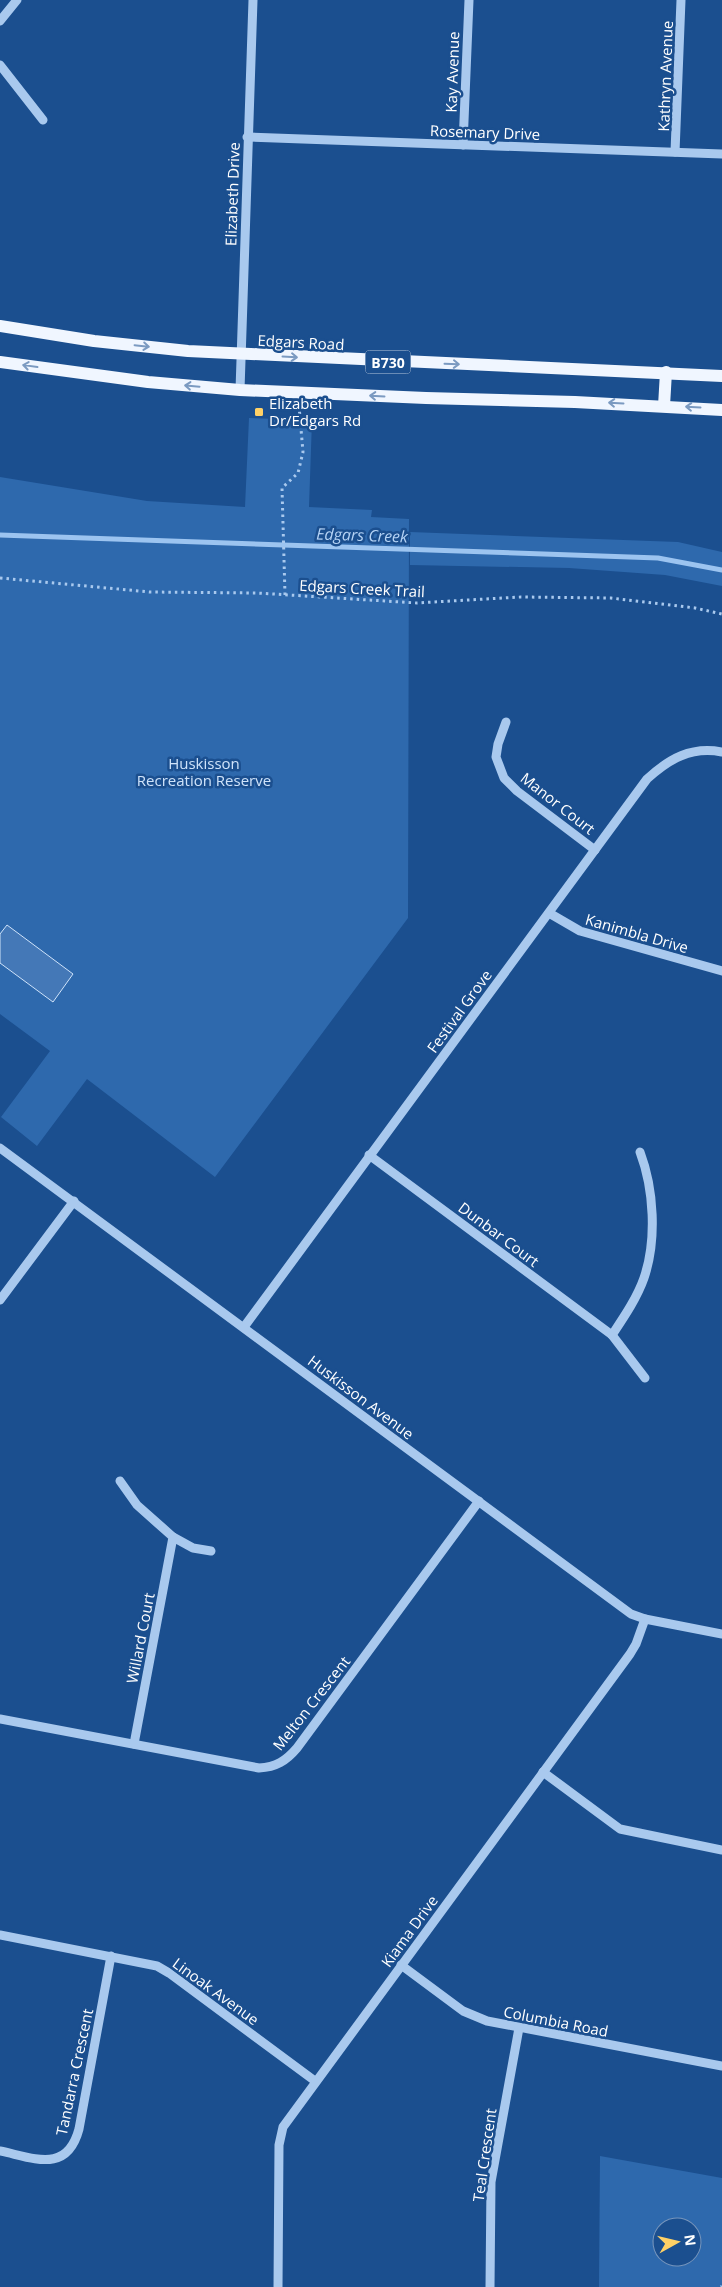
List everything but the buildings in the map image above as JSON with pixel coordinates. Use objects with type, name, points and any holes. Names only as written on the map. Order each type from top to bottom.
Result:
[{"type":"main road","name":"Edgars Road","points":[[0,326],[94,341],[241,355],[666,372],[722,376]]},
{"type":"main road","name":"B730","points":[[0,362],[148,382],[240,390],[664,406],[722,410]]},
{"type":"main road","points":[[664,406],[666,372]]},
{"type":"street","points":[[0,21],[17,0]]},
{"type":"street","name":"Elizabeth Drive","points":[[240,390],[253,0]]},
{"type":"street","name":"Kay Avenue","points":[[463,145],[469,0]]},
{"type":"street","name":"Kathryn Avenue","points":[[675,152],[681,0]]},
{"type":"street","points":[[0,66],[43,120]]},
{"type":"street","name":"Rosemary Drive","points":[[248,137],[722,154]]},
{"type":"street","name":"Manor Court","points":[[506,722],[498,744],[496,757],[504,778],[517,791],[595,850]]},
{"type":"street","name":"Festival Grove","points":[[244,1327],[647,779],[665,762],[691,751],[722,752]]},
{"type":"street","name":"Kanimbla Drive","points":[[548,912],[580,932],[722,971]]},
{"type":"street","name":"Huskisson Avenue","points":[[0,1148],[632,1614],[645,1619],[722,1634]]},
{"type":"street","points":[[612,1335],[636,1296],[648,1263],[651,1233],[650,1193],[646,1169],[640,1152]]},
{"type":"street","name":"Dunbar Court","points":[[369,1155],[612,1335],[645,1378]]},
{"type":"street","points":[[0,1300],[74,1201]]},
{"type":"street","points":[[120,1481],[138,1505],[173,1537],[192,1548],[211,1551]]},
{"type":"street","name":"Melton Crescent","points":[[0,1720],[259,1768],[272,1767],[290,1757],[478,1501]]},
{"type":"street","name":"Willard Court","points":[[134,1744],[173,1537]]},
{"type":"street","name":"Kiama Drive","points":[[278,2287],[280,2134],[288,2119],[630,1654],[636,1644],[645,1619]]},
{"type":"street","points":[[543,1772],[620,1829],[722,1850]]},
{"type":"street","name":"Linoak Avenue","points":[[0,1936],[144,1962],[169,1972],[315,2081]]},
{"type":"street","name":"Tandarra Crescent","points":[[0,2151],[40,2159],[57,2159],[72,2148],[79,2129],[111,1956]]},
{"type":"street","name":"Columbia Road","points":[[401,1965],[463,2011],[487,2021],[722,2066]]},
{"type":"street","name":"Teal Crescent","points":[[490,2287],[491,2182],[519,2028]]},
{"type":"path","points":[[285,595],[282,488],[298,473],[303,452],[299,417],[299,392]]},
{"type":"path","name":"Edgars Creek Trail","points":[[0,578],[69,586],[150,592],[285,595],[417,603],[521,597],[611,598],[695,608],[722,614]]},
{"type":"green space","name":"Huskisson Recreation Reserve","points":[[249,418],[312,420],[309,507],[372,510],[371,517],[409,519],[408,918],[215,1177],[87,1079],[37,1146],[1,1117],[50,1051],[0,1014],[0,477],[147,501],[245,507]]},
{"type":"green space","points":[[410,532],[678,542],[722,552],[722,586],[665,575],[569,568],[410,565]]},
{"type":"green space","points":[[600,2156],[722,2178],[722,2287],[599,2287]]},
{"type":"waterway","name":"Edgars Creek","points":[[0,535],[658,558],[722,570]]},
{"type":"place","name":"Elizabeth Dr/Edgars Rd","points":[[259,412]]}]
